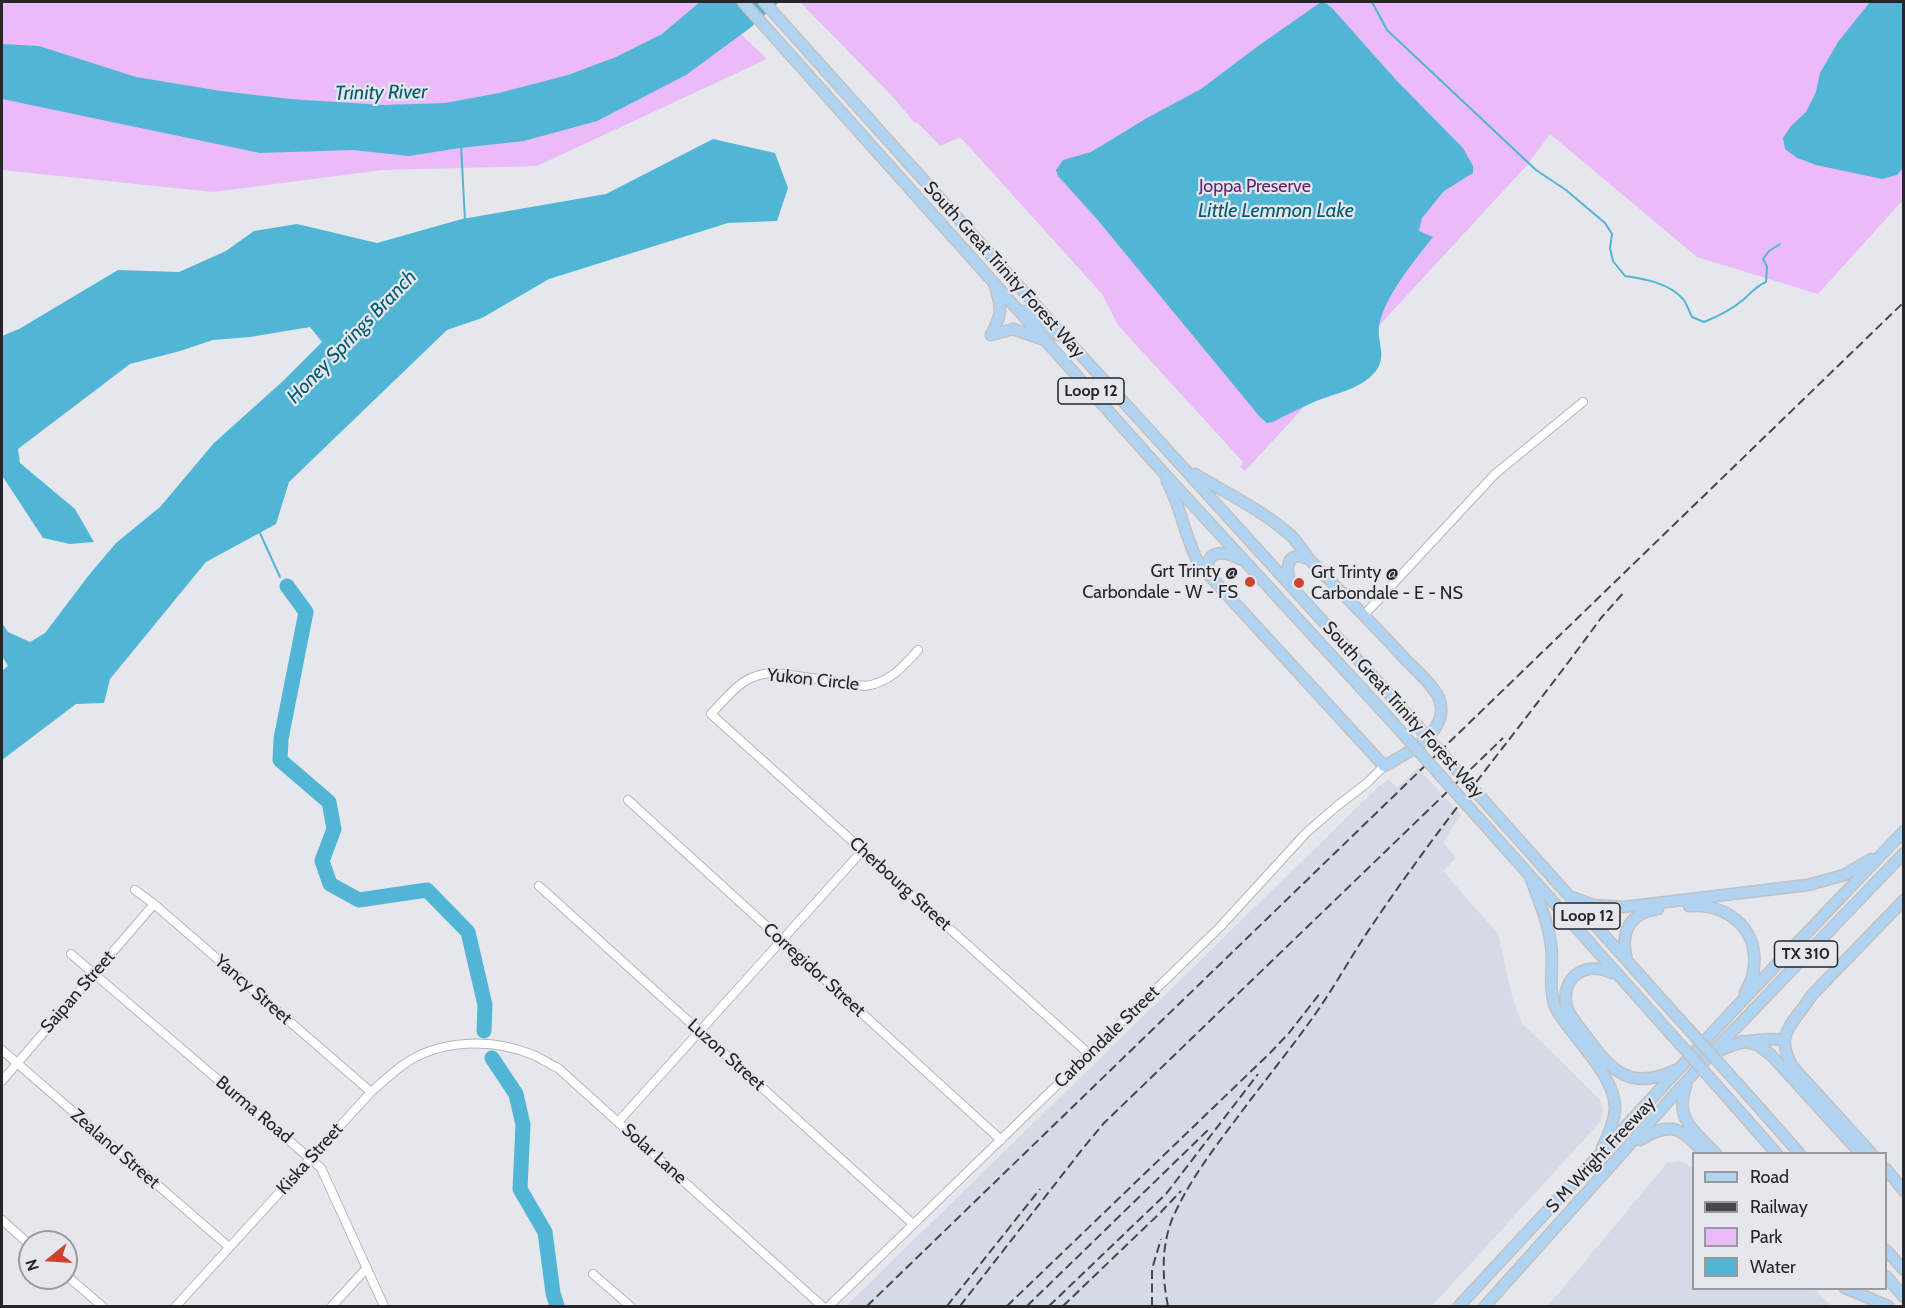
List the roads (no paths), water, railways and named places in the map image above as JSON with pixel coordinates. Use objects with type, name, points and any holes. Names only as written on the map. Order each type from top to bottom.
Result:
[{"type":"main road","name":"South Great Trinity Forest Way","points":[[743,2],[1161,470],[1386,715],[1775,1152]]},
{"type":"main road","name":"South Great Trinity Forest Way","points":[[764,2],[1070,344],[1291,585],[1798,1152]]},
{"type":"main road","points":[[994,283],[1000,302],[1000,313],[991,335],[1013,329],[1045,340]]},
{"type":"main road","points":[[1020,312],[1032,314],[1046,328],[1070,344]]},
{"type":"main road","points":[[1161,470],[1179,508],[1194,555],[1208,575],[1384,766],[1406,754],[1433,733],[1442,709],[1438,698],[1430,686],[1365,614],[1309,559],[1290,534],[1182,465]]},
{"type":"main road","points":[[1208,575],[1209,560],[1212,555],[1219,553],[1233,555],[1249,564]]},
{"type":"main road","points":[[1291,585],[1288,562],[1294,557],[1301,556],[1309,559]]},
{"type":"main road","name":"TX 310","points":[[1741,1002],[1904,831]]},
{"type":"main road","points":[[1569,896],[1593,905],[1624,907],[1808,885],[1844,875],[1891,845]]},
{"type":"main road","name":"TX 310","points":[[1709,1056],[1904,853]]},
{"type":"main road","points":[[1530,876],[1545,917],[1551,942],[1553,965],[1551,993],[1555,1007],[1606,1079],[1614,1097],[1613,1123],[1596,1160]]},
{"type":"main road","points":[[1783,1067],[1778,1053],[1781,1039],[1792,1020],[1811,996],[1904,900]]},
{"type":"main road","points":[[1627,961],[1624,944],[1627,929],[1631,922],[1645,912],[1654,909],[1701,905],[1723,911],[1735,919],[1747,932],[1754,955],[1754,968],[1741,1002]]},
{"type":"main road","points":[[1618,976],[1603,968],[1588,968],[1575,975],[1570,981],[1566,996],[1566,1004],[1571,1017],[1605,1062],[1612,1069],[1629,1077],[1648,1078],[1667,1074],[1682,1067]]},
{"type":"main road","name":"S M Wright Freeway","points":[[1459,1306],[1741,1002]]},
{"type":"main road","points":[[1709,1056],[1742,1041],[1781,1039]]},
{"type":"main road","points":[[1781,1039],[1793,1067],[1870,1152]]},
{"type":"main road","points":[[1742,1041],[1758,1045],[1783,1067],[1859,1152]]},
{"type":"main road","name":"S M Wright Freeway","points":[[1485,1306],[1709,1056]]},
{"type":"main road","points":[[1687,1083],[1682,1099],[1682,1112],[1689,1124],[1714,1152]]},
{"type":"main road","points":[[1628,1148],[1656,1130],[1664,1128],[1683,1133],[1703,1152]]},
{"type":"main road","points":[[1887,1170],[1904,1191]]},
{"type":"main road","points":[[1887,1251],[1904,1270]]},
{"type":"main road","points":[[1887,1277],[1904,1297]]},
{"type":"main road","points":[[1850,1290],[1888,1306]]},
{"type":"street","points":[[1365,614],[1495,474],[1583,402]]},
{"type":"street","name":"Yukon Circle","points":[[711,714],[740,684],[753,675],[765,672],[777,673],[865,686],[877,684],[889,678],[904,667],[918,650]]},
{"type":"street","name":"Cherbourg Street","points":[[711,714],[1089,1054]]},
{"type":"street","name":"Carbondale Street","points":[[828,1306],[1220,927],[1306,833],[1367,783],[1384,766]]},
{"type":"street","name":"Corregidor Street","points":[[628,800],[1001,1140]]},
{"type":"street","points":[[618,1122],[863,850]]},
{"type":"street","name":"Luzon Street","points":[[539,886],[913,1224]]},
{"type":"street","name":"Yancy Street","points":[[135,890],[370,1092]]},
{"type":"street","name":"Saipan Street","points":[[2,1081],[154,904]]},
{"type":"street","name":"Burma Road","points":[[71,954],[321,1168],[384,1306]]},
{"type":"street","name":"Kiska Street","points":[[176,1306],[370,1092],[404,1064],[415,1058],[448,1046],[465,1044]]},
{"type":"street","name":"Solar Lane","points":[[465,1044],[508,1047],[533,1055],[558,1068],[822,1306]]},
{"type":"street","name":"Zealand Street","points":[[2,1050],[229,1247]]},
{"type":"street","points":[[2,1220],[18,1234]]},
{"type":"street","points":[[332,1306],[367,1268]]},
{"type":"street","points":[[593,1274],[630,1306]]},
{"type":"street","points":[[78,1285],[102,1306]]},
{"type":"water","points":[[700,2],[779,2],[750,28],[686,75],[597,121],[524,141],[409,156],[353,150],[260,153],[2,99],[2,44],[39,46],[136,77],[221,91],[290,99],[383,105],[445,103],[499,93],[568,75],[616,57],[662,34]]},
{"type":"water","name":"Little Lemmon Lake","points":[[1321,2],[1332,8],[1397,81],[1463,148],[1473,166],[1473,173],[1444,191],[1422,218],[1419,231],[1433,237],[1401,280],[1387,304],[1379,327],[1381,358],[1378,368],[1365,381],[1349,390],[1314,402],[1267,423],[1096,218],[1058,176],[1056,170],[1063,160],[1091,152],[1201,89]]},
{"type":"water","points":[[1870,2],[1903,2],[1903,168],[1897,175],[1882,179],[1816,165],[1797,158],[1785,149],[1783,138],[1791,126],[1806,112],[1816,92],[1820,73],[1838,42]]},
{"type":"water","points":[[713,139],[775,153],[788,188],[777,221],[728,223],[549,279],[482,318],[447,330],[289,482],[276,524],[206,562],[110,679],[104,703],[76,704],[2,760],[2,671],[8,666],[2,656],[2,623],[8,632],[30,642],[45,633],[116,543],[160,507],[214,443],[283,381],[322,342],[310,327],[250,337],[213,340],[130,364],[18,449],[20,463],[75,509],[94,542],[70,544],[43,538],[2,477],[2,336],[19,329],[118,270],[179,272],[226,251],[254,231],[297,224],[377,243],[462,219],[606,194]]},
{"type":"waterway","points":[[1372,2],[1387,30],[1536,170],[1566,190],[1605,223],[1612,234],[1610,248],[1613,261],[1625,276],[1648,280],[1671,289],[1683,299],[1692,317],[1704,322],[1715,317],[1734,307],[1766,282],[1767,267],[1763,259],[1769,251],[1780,244]]},
{"type":"waterway","name":"Honey Springs Branch","points":[[461,145],[465,221]]},
{"type":"waterway","name":"Honey Springs Branch","points":[[259,531],[280,577]]},
{"type":"waterway","name":"Honey Springs Branch","points":[[287,586],[306,612],[281,739],[280,760],[329,802],[334,829],[322,861],[330,884],[359,900],[427,890],[468,932],[485,1005],[484,1031]]},
{"type":"waterway","name":"Honey Springs Branch","points":[[492,1058],[516,1094],[523,1125],[520,1189],[545,1232],[553,1293],[557,1306]]},
{"type":"railway","points":[[867,1306],[1904,302]]},
{"type":"railway","points":[[1168,1306],[1164,1273],[1166,1239],[1173,1217],[1193,1179],[1316,1013],[1367,932],[1429,844],[1601,618],[1625,591]]},
{"type":"railway","points":[[960,1306],[1104,1123],[1503,738]]},
{"type":"railway","points":[[1007,1306],[1270,1053],[1321,992]]},
{"type":"railway","points":[[1049,1306],[1166,1194],[1258,1074]]},
{"type":"railway","points":[[1027,1306],[1208,1130]]},
{"type":"railway","points":[[947,1306],[1040,1189]]},
{"type":"railway","points":[[1063,1306],[1181,1191]]},
{"type":"railway","points":[[1152,1306],[1152,1269],[1161,1239]]},
{"type":"place","name":"Grt Trinty @ Carbondale - W - FS","points":[[1250,582]]},
{"type":"place","name":"Grt Trinty @ Carbondale - E - NS","points":[[1299,583]]},
{"type":"water label","name":"Trinity River","points":[[381,93]]},
{"type":"park label","name":"Joppa Preserve","points":[[1255,187]]}]
